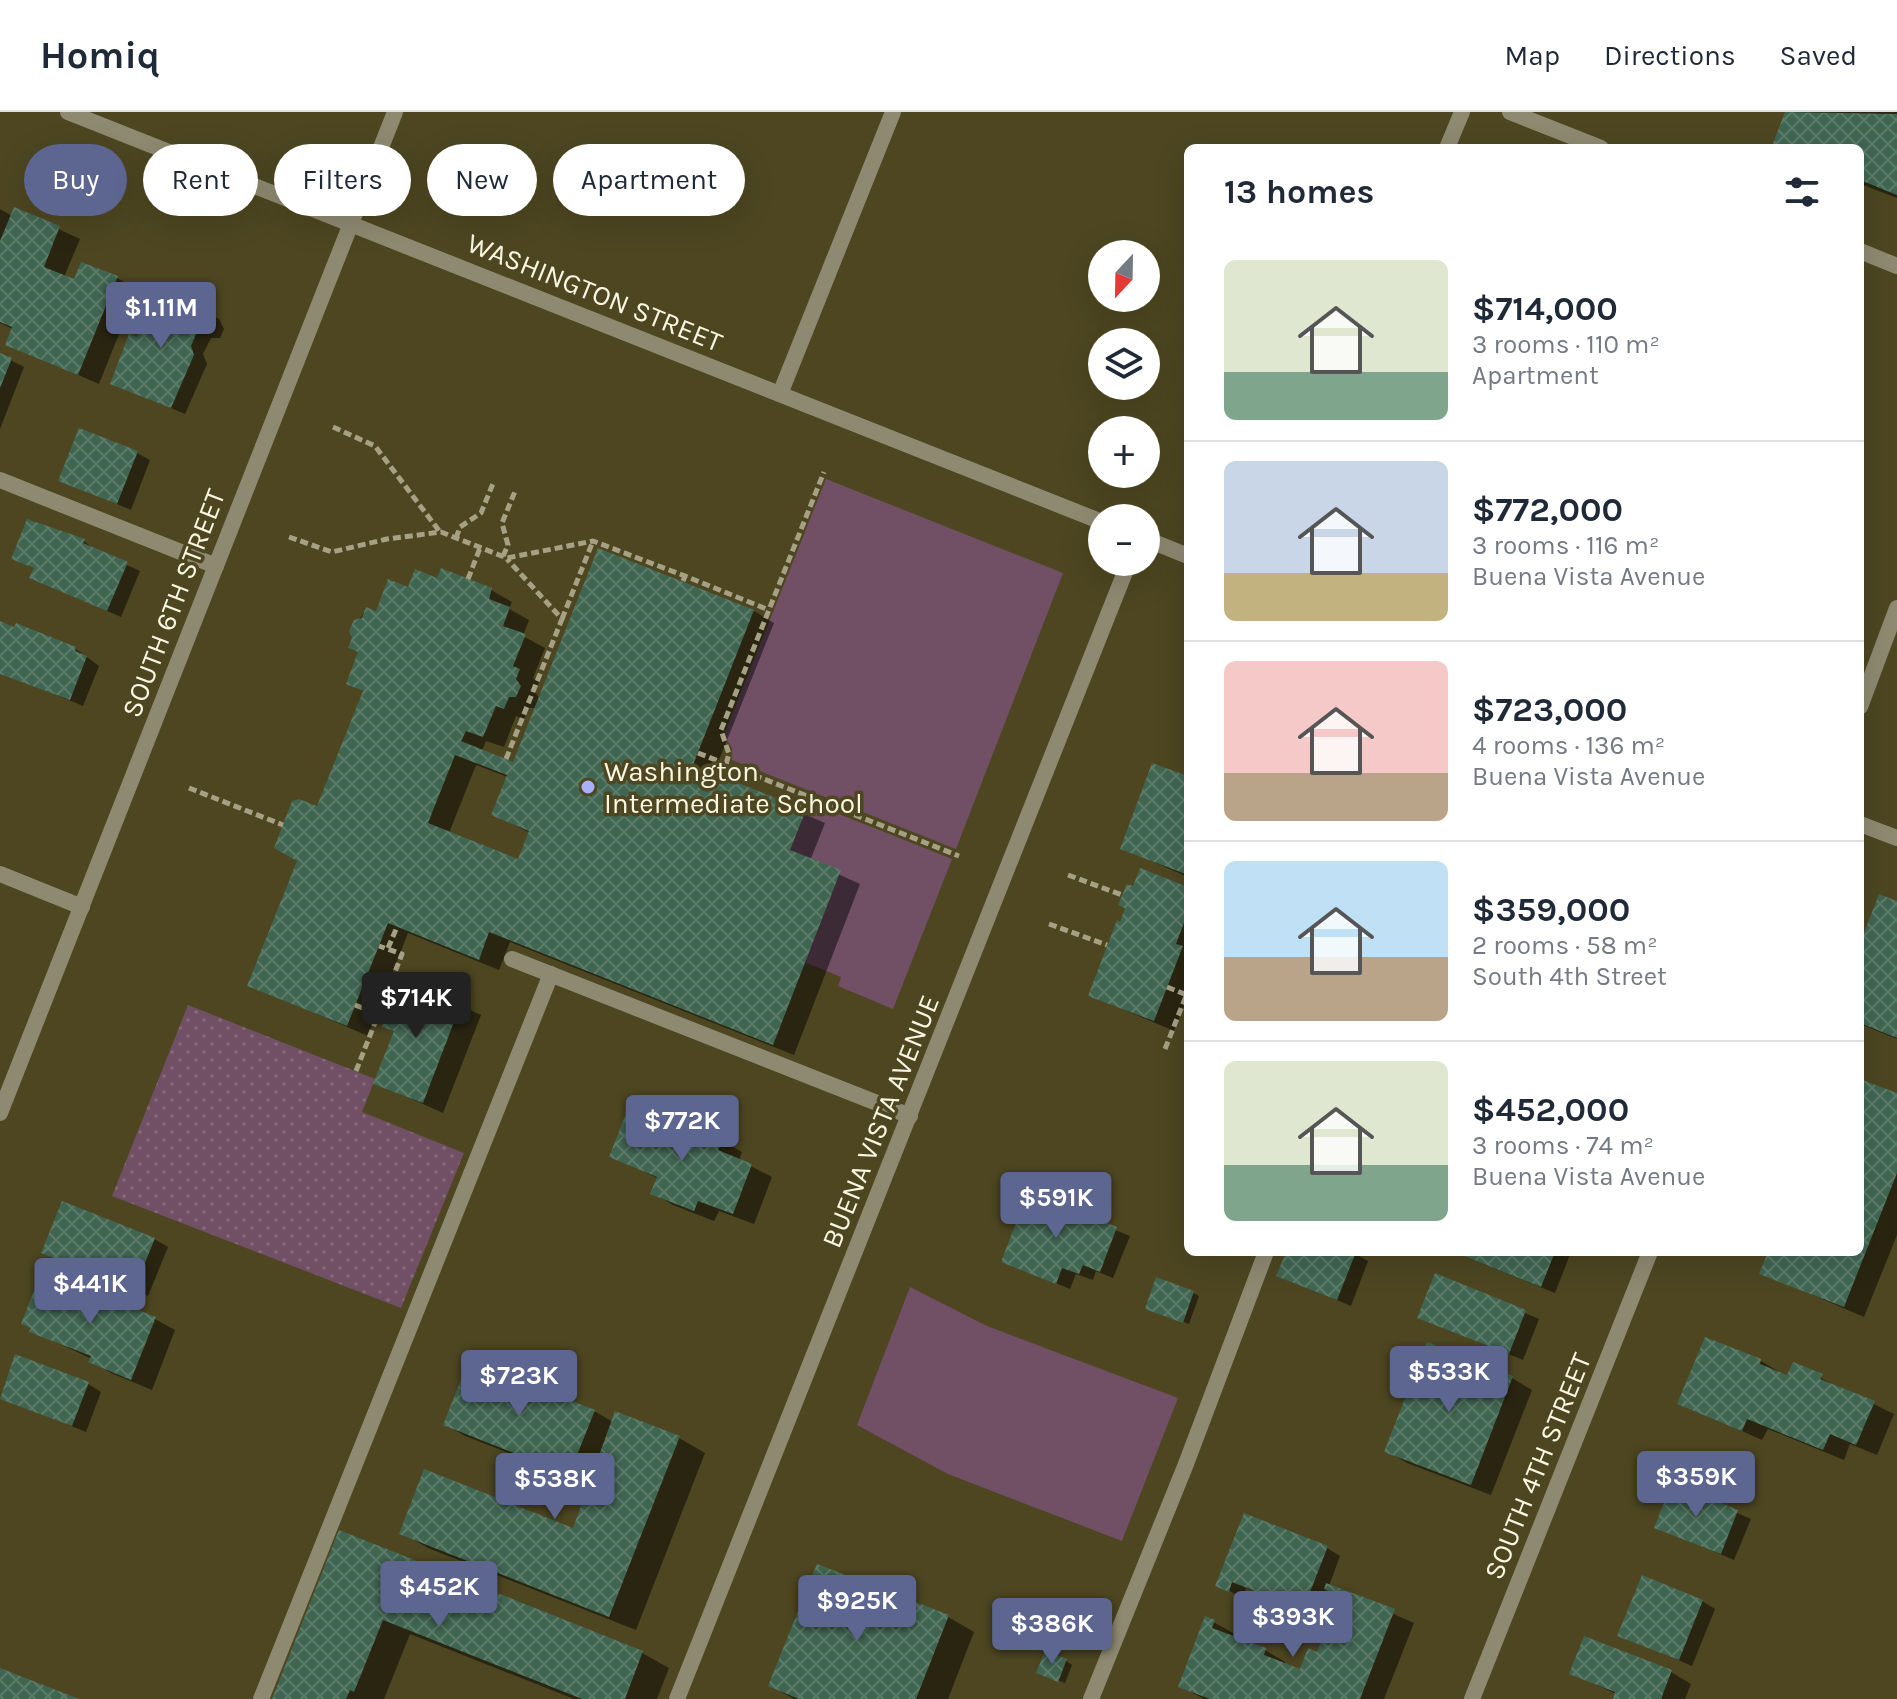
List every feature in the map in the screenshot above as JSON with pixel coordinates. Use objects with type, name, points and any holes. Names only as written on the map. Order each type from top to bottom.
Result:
[{"type":"street","name":"WASHINGTON STREET","points":[[68,112],[1088,516]]},
{"type":"street","name":"SOUTH 6TH STREET","points":[[0,1113],[395,112]]},
{"type":"street","points":[[780,394],[893,112]]},
{"type":"street","points":[[1449,144],[1462,112]]},
{"type":"street","points":[[1510,112],[1591,144]]},
{"type":"street","points":[[1864,253],[1897,266]]},
{"type":"street","points":[[0,480],[216,566]]},
{"type":"street","points":[[1160,545],[1184,554]]},
{"type":"street","name":"BUENA VISTA AVENUE","points":[[677,1699],[1123,576]]},
{"type":"street","points":[[1864,696],[1897,608]]},
{"type":"street","points":[[1864,826],[1897,838]]},
{"type":"street","points":[[0,874],[82,907]]},
{"type":"street","points":[[512,959],[910,1116]]},
{"type":"street","points":[[261,1699],[551,974]]},
{"type":"street","points":[[1091,1699],[1186,1464],[1264,1256]]},
{"type":"street","name":"SOUTH 4TH STREET","points":[[1472,1699],[1648,1256]]},
{"type":"path","points":[[333,427],[375,446],[441,532]]},
{"type":"path","points":[[726,764],[729,754],[721,730],[824,472]]},
{"type":"path","points":[[456,538],[460,527],[481,513],[494,481]]},
{"type":"path","points":[[505,557],[508,545],[502,523],[516,489]]},
{"type":"path","points":[[289,537],[332,552],[387,539],[441,532],[505,557],[562,619]]},
{"type":"path","points":[[505,557],[593,541],[769,610]]},
{"type":"path","points":[[506,759],[593,541]]},
{"type":"path","points":[[468,579],[480,548]]},
{"type":"path","points":[[698,753],[959,856]]},
{"type":"path","points":[[189,788],[283,825]]},
{"type":"path","points":[[799,807],[804,795]]},
{"type":"path","points":[[1068,875],[1122,895]]},
{"type":"path","points":[[1049,924],[1107,945]]},
{"type":"path","points":[[388,948],[397,927]]},
{"type":"path","points":[[356,1071],[402,954],[379,946]]},
{"type":"path","points":[[1167,987],[1184,992]]},
{"type":"path","points":[[1165,1049],[1184,1001]]},
{"type":"path","points":[[355,1005],[378,1014]]},
{"type":"shaded area","points":[[826,479],[1063,573],[956,849],[732,760],[732,748],[724,735]]},
{"type":"shaded area","points":[[809,802],[952,859],[893,1009],[838,986],[841,977],[804,962],[790,850]]},
{"type":"shaded area","points":[[188,1005],[375,1079],[362,1112],[464,1153],[401,1308],[112,1196]]},
{"type":"shaded area","points":[[910,1287],[987,1326],[1178,1398],[1122,1541],[948,1474],[857,1425]]},
{"type":"building","points":[[1785,112],[1897,114],[1897,195],[1864,182],[1864,144],[1773,144]]},
{"type":"building","points":[[14,207],[24,211],[24,216],[36,216],[60,226],[44,267],[74,279],[81,262],[118,276],[78,375],[5,345],[12,327],[0,322],[0,241]]},
{"type":"building","points":[[158,290],[193,301],[191,304],[209,313],[212,320],[206,331],[197,332],[191,346],[194,355],[171,408],[110,384],[129,334],[137,337]]},
{"type":"building","points":[[0,353],[12,358],[0,388]]},
{"type":"building","points":[[79,428],[138,451],[117,504],[58,481]]},
{"type":"building","points":[[27,519],[85,539],[83,543],[128,562],[107,611],[29,578],[34,568],[11,559]]},
{"type":"building","points":[[598,548],[754,610],[693,765],[806,810],[790,850],[841,870],[773,1045],[489,932],[479,960],[388,923],[347,1026],[247,986],[297,861],[274,848],[292,801],[299,799],[317,806],[363,691],[346,684],[358,652],[348,648],[352,638],[349,631],[354,620],[362,618],[366,607],[376,611],[388,579],[408,587],[415,569],[437,578],[441,568],[492,588],[489,599],[510,607],[503,626],[526,634],[513,666],[520,669],[516,679],[521,686],[516,697],[509,697],[504,709],[496,706],[483,737],[466,731],[461,741],[513,762]],"holes":[[[455,755],[507,775],[491,815],[529,831],[518,859],[428,823]]]},
{"type":"building","points":[[0,621],[14,627],[16,623],[76,647],[75,651],[87,656],[70,700],[0,674]]},
{"type":"building","points":[[1152,763],[1184,775],[1184,873],[1120,849]]},
{"type":"building","points":[[1140,868],[1184,885],[1184,923],[1176,944],[1183,946],[1154,1021],[1088,996],[1117,920],[1120,922],[1125,908],[1118,905],[1127,884],[1133,886]]},
{"type":"building","points":[[1879,894],[1897,901],[1897,1038],[1864,1025],[1864,933]]},
{"type":"building","points":[[413,983],[462,1001],[423,1103],[373,1084],[394,1031],[382,1027],[397,989],[409,994]]},
{"type":"building","points":[[1864,1081],[1897,1093],[1897,1173],[1844,1307],[1759,1274],[1766,1256],[1864,1256]]},
{"type":"building","points":[[627,1111],[676,1131],[680,1122],[723,1139],[718,1150],[752,1164],[733,1214],[698,1201],[694,1211],[650,1194],[657,1177],[609,1157]]},
{"type":"building","points":[[1028,1192],[1117,1227],[1100,1272],[1083,1265],[1079,1274],[1062,1268],[1056,1284],[1001,1262]]},
{"type":"building","points":[[62,1201],[155,1238],[134,1290],[41,1253]]},
{"type":"building","points":[[1284,1256],[1354,1256],[1337,1300],[1276,1276]]},
{"type":"building","points":[[1464,1256],[1553,1256],[1541,1287]]},
{"type":"building","points":[[1435,1273],[1526,1310],[1509,1354],[1417,1318]]},
{"type":"building","points":[[1156,1277],[1194,1291],[1183,1323],[1145,1309]]},
{"type":"building","points":[[39,1278],[77,1292],[79,1287],[156,1317],[131,1380],[88,1362],[91,1356],[29,1332],[31,1328],[21,1324]]},
{"type":"building","points":[[1705,1337],[1761,1359],[1760,1364],[1787,1375],[1793,1362],[1823,1374],[1820,1379],[1875,1401],[1856,1445],[1830,1434],[1823,1450],[1747,1419],[1742,1431],[1677,1404]]},
{"type":"building","points":[[1427,1342],[1513,1376],[1471,1485],[1384,1452]]},
{"type":"building","points":[[15,1354],[89,1382],[72,1426],[0,1399]]},
{"type":"building","points":[[469,1360],[595,1410],[569,1475],[443,1425]]},
{"type":"building","points":[[615,1411],[680,1436],[609,1617],[399,1534],[424,1469],[573,1528]]},
{"type":"building","points":[[1672,1483],[1738,1510],[1721,1554],[1654,1528]]},
{"type":"building","points":[[1244,1513],[1328,1546],[1303,1610],[1232,1582],[1229,1592],[1215,1586]]},
{"type":"building","points":[[339,1530],[643,1651],[625,1699],[582,1699],[383,1620],[354,1692],[350,1690],[346,1699],[272,1699]]},
{"type":"building","points":[[817,1564],[949,1615],[916,1699],[799,1699],[768,1686]]},
{"type":"building","points":[[1642,1575],[1703,1600],[1679,1660],[1617,1636]]},
{"type":"building","points":[[1326,1583],[1395,1609],[1360,1699],[1210,1699],[1178,1687],[1205,1616],[1215,1620],[1212,1628],[1266,1648],[1264,1655],[1300,1669],[1308,1648],[1317,1652],[1338,1595],[1324,1589]]},
{"type":"building","points":[[1584,1636],[1672,1670],[1661,1699],[1613,1699],[1615,1692],[1569,1674]]},
{"type":"building","points":[[1045,1651],[1067,1659],[1058,1682],[1036,1673]]},
{"type":"building","points":[[0,1668],[79,1699],[0,1699]]},
{"type":"place","name":"Washington Intermediate School","points":[[588,787]]}]
